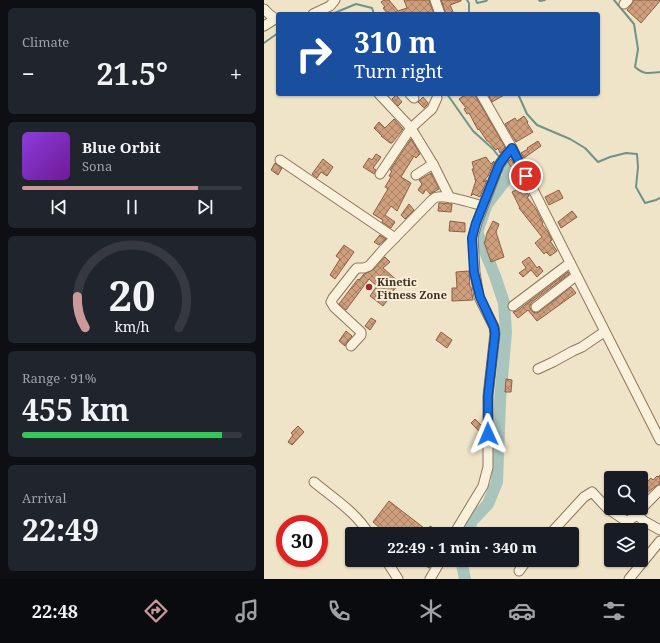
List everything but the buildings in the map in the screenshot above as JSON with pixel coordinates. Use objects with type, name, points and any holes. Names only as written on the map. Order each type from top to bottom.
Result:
[{"type":"street","points":[[316,12],[330,6],[335,0]]},
{"type":"street","points":[[435,0],[439,12]]},
{"type":"street","points":[[264,9],[276,18]]},
{"type":"street","points":[[264,26],[276,19]]},
{"type":"street","points":[[384,96],[411,128],[433,164],[450,198]]},
{"type":"street","points":[[482,96],[509,152],[570,263],[660,440]]},
{"type":"street","points":[[380,174],[411,128],[432,109],[437,98]]},
{"type":"street","points":[[458,527],[483,486],[488,467],[488,396],[495,334],[492,323],[480,297],[474,272],[472,238],[476,223],[499,165],[509,152]]},
{"type":"street","points":[[280,160],[395,238]]},
{"type":"street","points":[[416,175],[433,164]]},
{"type":"street","points":[[351,346],[361,335],[361,332],[334,307],[331,302],[355,270],[357,268],[369,266],[436,197],[439,196],[450,198],[483,206]]},
{"type":"street","points":[[513,306],[570,263]]},
{"type":"street","points":[[536,307],[576,276]]},
{"type":"street","points":[[538,369],[582,347],[604,332]]},
{"type":"street","points":[[314,482],[356,517],[365,527]]},
{"type":"street","points":[[648,502],[660,490]]},
{"type":"street","points":[[556,527],[584,497],[592,492],[604,505]]},
{"type":"street","points":[[617,515],[628,521],[637,515],[644,521],[660,530]]},
{"type":"street","points":[[629,579],[660,541]]},
{"type":"street","points":[[390,567],[398,579]]},
{"type":"street","points":[[430,579],[436,567]]},
{"type":"waterway","points":[[467,0],[469,3],[469,12]]},
{"type":"waterway","points":[[476,0],[477,3],[487,0]]},
{"type":"waterway","points":[[539,0],[545,0]]},
{"type":"waterway","points":[[614,0],[634,24],[638,49],[635,67],[644,72],[660,72]]},
{"type":"waterway","points":[[337,12],[356,4],[372,8],[373,12]]},
{"type":"waterway","points":[[264,43],[276,34]]},
{"type":"waterway","points":[[448,96],[473,131],[493,149],[500,158]]},
{"type":"waterway","points":[[519,96],[527,114],[537,125],[570,139],[585,148],[598,162],[626,153],[637,154],[638,167],[636,187],[645,203],[660,198]]},
{"type":"waterway","points":[[470,527],[472,521],[488,504],[497,482],[500,401],[506,332],[504,303],[477,232],[487,204],[508,177],[508,166]]},
{"type":"waterway","points":[[462,567],[465,579]]},
{"type":"place","name":"Kinetic Fitness Zone","points":[[369,287]]},
{"type":"route","points":[[488,434],[488,396],[495,334],[494,327],[480,297],[474,272],[472,238],[476,223],[494,176],[499,165],[512,148],[526,176]]}]
